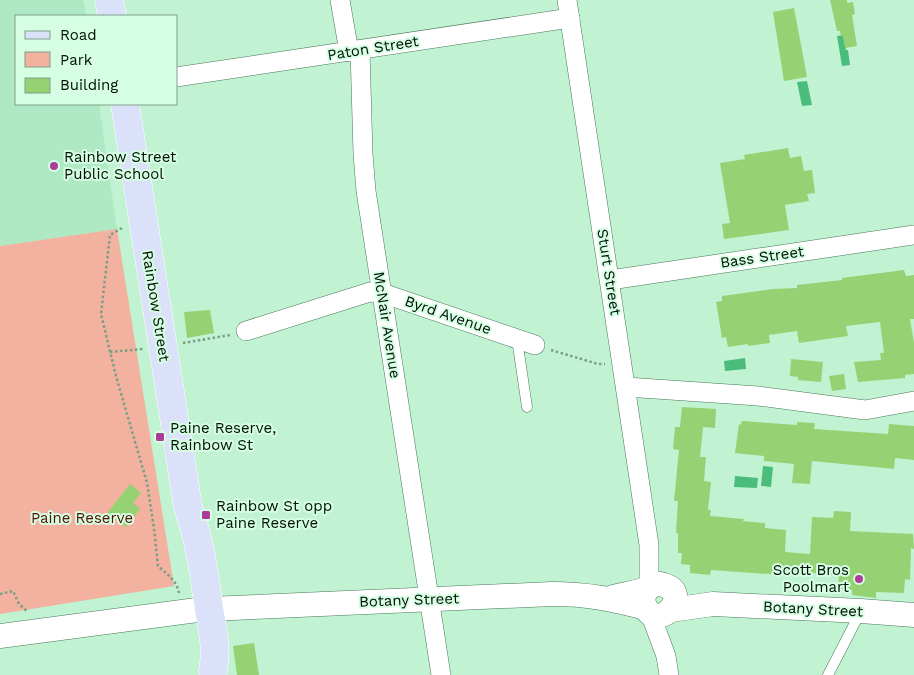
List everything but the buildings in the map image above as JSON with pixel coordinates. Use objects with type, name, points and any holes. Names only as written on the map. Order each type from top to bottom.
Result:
[{"type":"main road","points":[[109,0],[112,15]]},
{"type":"main road","name":"Rainbow Street","points":[[125,105],[188,508],[197,536],[195,604],[204,654],[213,673]]},
{"type":"street","name":"McNair Avenue","points":[[340,0],[354,51],[366,190],[441,675]]},
{"type":"street","name":"Paton Street","points":[[178,77],[354,51],[569,9]]},
{"type":"street","name":"Sturt Street","points":[[569,9],[669,675]]},
{"type":"street","name":"Bass Street","points":[[610,280],[914,235]]},
{"type":"street","name":"Byrd Avenue","points":[[246,331],[370,292],[382,293],[526,342]]},
{"type":"street","points":[[626,387],[758,396],[865,410],[914,400]]},
{"type":"street","name":"Botany Street","points":[[0,636],[195,604],[430,599],[552,594],[914,615]]},
{"type":"lane","points":[[526,342],[527,407]]},
{"type":"lane","points":[[828,675],[862,611]]},
{"type":"path","points":[[122,228],[110,235],[101,314],[147,483],[158,566],[170,576],[195,604]]},
{"type":"path","points":[[110,352],[162,346],[246,331]]},
{"type":"path","points":[[526,342],[598,364],[622,364]]},
{"type":"path","points":[[0,594],[13,591],[19,604],[29,613]]},
{"type":"shaded area","name":"Rainbow Street Public School","points":[[0,0],[83,0],[86,15],[15,15],[15,105],[99,105],[117,229],[0,246]]},
{"type":"shaded area","points":[[843,35],[850,65],[842,66],[837,36]]},
{"type":"shaded area","points":[[807,81],[812,105],[802,106],[797,82]]},
{"type":"shaded area","points":[[745,358],[746,369],[725,371],[724,361]]},
{"type":"shaded area","points":[[763,466],[773,467],[771,487],[761,486]]},
{"type":"shaded area","points":[[735,476],[758,478],[757,488],[734,487]]},
{"type":"green space","name":"Paine Reserve","points":[[117,229],[174,586],[0,614],[0,246]]},
{"type":"place","name":"Rainbow Street Public School","points":[[54,166]]},
{"type":"place","name":"Paine Reserve, Rainbow St","points":[[160,437]]},
{"type":"place","name":"Rainbow St opp Paine Reserve","points":[[206,515]]},
{"type":"place","name":"Scott Bros Poolmart","points":[[859,579]]}]
